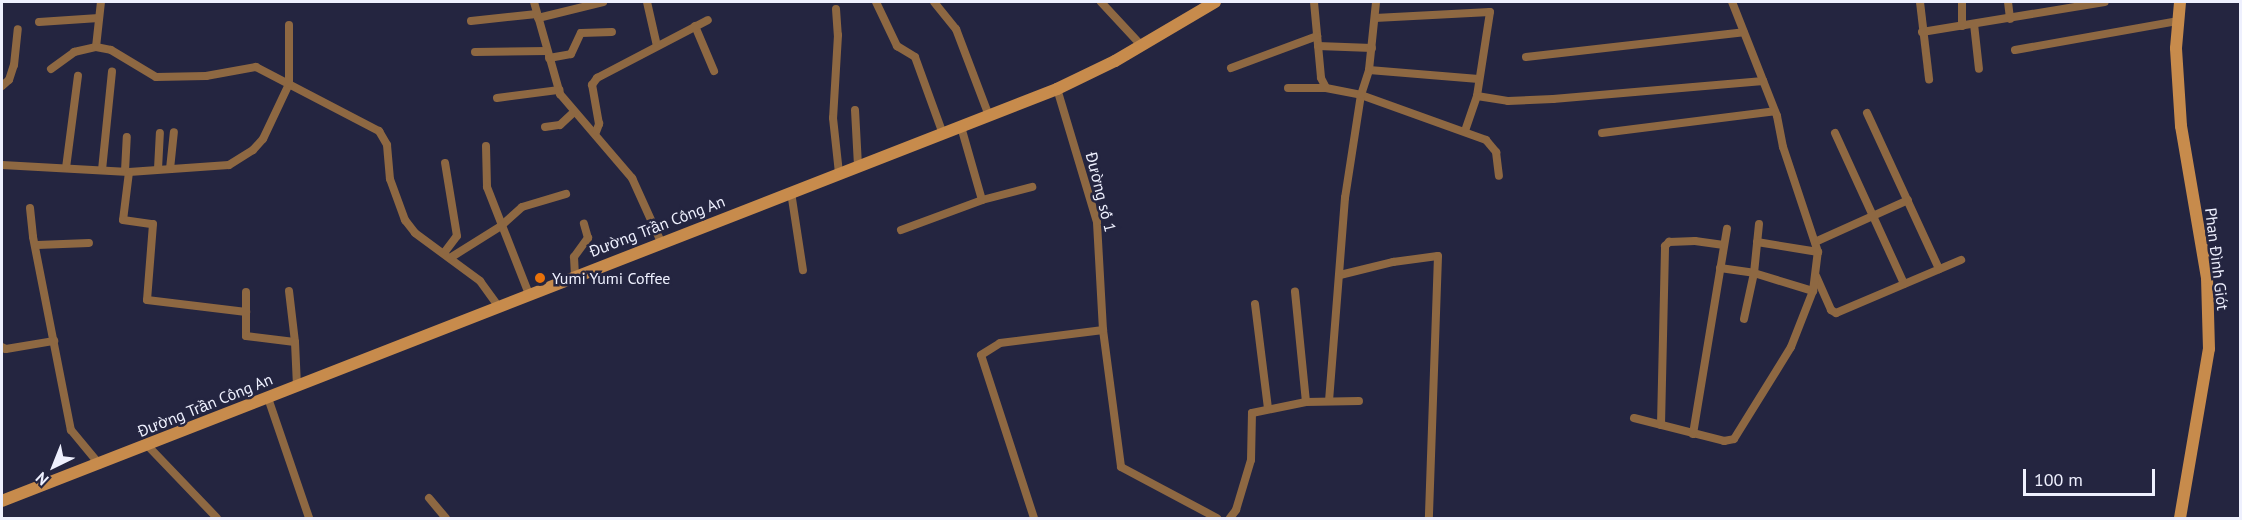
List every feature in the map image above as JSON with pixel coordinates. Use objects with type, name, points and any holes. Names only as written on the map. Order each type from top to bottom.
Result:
[{"type":"main road","name":"Đường Trần Công An","points":[[2,501],[100,465],[574,276],[1057,89],[1142,45],[1215,2]]},
{"type":"main road","name":"Phan Đình Giót","points":[[2180,2],[2176,48],[2181,126],[2207,278],[2209,349],[2180,519]]},
{"type":"street","points":[[96,47],[101,2]]},
{"type":"street","points":[[534,2],[559,90],[574,112],[596,132],[632,178],[661,242]]},
{"type":"street","points":[[471,21],[538,16],[603,2]]},
{"type":"street","points":[[647,2],[657,46]]},
{"type":"street","points":[[876,2],[897,46],[915,57],[943,134]]},
{"type":"street","points":[[934,2],[956,29],[989,116]]},
{"type":"street","points":[[1101,2],[1142,45]]},
{"type":"street","points":[[1314,2],[1326,88]]},
{"type":"street","points":[[1329,401],[1345,198],[1361,95],[1369,70],[1376,2]]},
{"type":"street","points":[[1634,418],[1724,441],[1734,439],[1791,347],[1813,291],[1818,252],[1775,111],[1732,2]]},
{"type":"street","points":[[1920,2],[1929,79]]},
{"type":"street","points":[[1962,2],[1962,26]]},
{"type":"street","points":[[2008,2],[2010,19]]},
{"type":"street","points":[[1922,32],[2010,19],[2066,5],[2105,2]]},
{"type":"street","points":[[836,9],[838,35],[833,118],[839,174]]},
{"type":"street","points":[[1375,18],[1489,11],[1478,96],[1465,131]]},
{"type":"street","points":[[39,22],[99,18]]},
{"type":"street","points":[[596,132],[599,124],[592,86],[597,78],[708,20]]},
{"type":"street","points":[[2015,50],[2178,21]]},
{"type":"street","points":[[1974,24],[1979,69]]},
{"type":"street","points":[[2,165],[127,172],[237,163],[262,139],[289,84],[289,25]]},
{"type":"street","points":[[695,26],[714,71]]},
{"type":"street","points":[[2,86],[9,80],[14,65],[18,29]]},
{"type":"street","points":[[475,52],[571,54],[581,33],[612,32]]},
{"type":"street","points":[[1526,57],[1744,32]]},
{"type":"street","points":[[1231,68],[1318,41],[1372,48]]},
{"type":"street","points":[[51,69],[74,52],[96,47],[111,50],[156,77],[206,76],[256,68],[379,131],[387,145],[390,179],[405,220],[415,233],[480,281],[498,306]]},
{"type":"street","points":[[1369,70],[1479,79]]},
{"type":"street","points":[[102,170],[112,72]]},
{"type":"street","points":[[66,168],[78,76]]},
{"type":"street","points":[[1478,96],[1508,101],[1552,99],[1763,81]]},
{"type":"street","points":[[1288,88],[1326,88],[1361,95],[1465,131],[1494,146],[1499,176]]},
{"type":"street","name":"Đường số 1","points":[[1057,89],[1097,222],[1103,330],[1121,467],[1217,519]]},
{"type":"street","points":[[497,98],[559,90]]},
{"type":"street","points":[[855,110],[858,166]]},
{"type":"street","points":[[1602,133],[1775,111]]},
{"type":"street","points":[[545,127],[560,124],[574,112]]},
{"type":"street","points":[[1867,113],[1939,269]]},
{"type":"street","points":[[961,127],[982,200]]},
{"type":"street","points":[[170,169],[174,132]]},
{"type":"street","points":[[158,169],[160,133]]},
{"type":"street","points":[[1835,133],[1904,284]]},
{"type":"street","points":[[126,137],[127,172],[123,220],[153,224],[147,300],[246,312]]},
{"type":"street","points":[[486,146],[487,187],[529,294]]},
{"type":"street","points":[[445,163],[457,236],[447,256]]},
{"type":"street","points":[[901,230],[982,200],[1032,187]]},
{"type":"street","points":[[791,192],[803,270]]},
{"type":"street","points":[[447,256],[501,226],[522,207],[566,194]]},
{"type":"street","points":[[1815,242],[1908,200]]},
{"type":"street","points":[[30,208],[71,430],[100,465]]},
{"type":"street","points":[[574,276],[574,257],[588,237],[584,224]]},
{"type":"street","points":[[1744,320],[1754,273],[1759,224]]},
{"type":"street","points":[[1693,434],[1727,229]]},
{"type":"street","points":[[1660,425],[1665,246],[1669,242],[1695,241],[1724,245]]},
{"type":"street","points":[[1756,242],[1818,252]]},
{"type":"street","points":[[37,245],[89,243]]},
{"type":"street","points":[[1340,275],[1393,262],[1438,256],[1429,519]]},
{"type":"street","points":[[1815,276],[1831,310],[1836,313],[1961,260]]},
{"type":"street","points":[[1720,268],[1754,273],[1813,291]]},
{"type":"street","points":[[289,291],[296,342],[297,386]]},
{"type":"street","points":[[246,292],[247,338],[296,342]]},
{"type":"street","points":[[1295,292],[1306,402]]},
{"type":"street","points":[[1255,304],[1268,408]]},
{"type":"street","points":[[1034,519],[981,355],[1000,343],[1103,330]]},
{"type":"street","points":[[2,347],[6,349],[54,341]]},
{"type":"street","points":[[268,398],[309,519]]},
{"type":"street","points":[[1230,519],[1236,510],[1251,460],[1251,416],[1255,410],[1306,402],[1359,401]]},
{"type":"street","points":[[147,445],[217,519]]},
{"type":"street","points":[[429,498],[446,519]]},
{"type":"place","name":"Yumi Yumi Coffee","points":[[540,278]]}]
